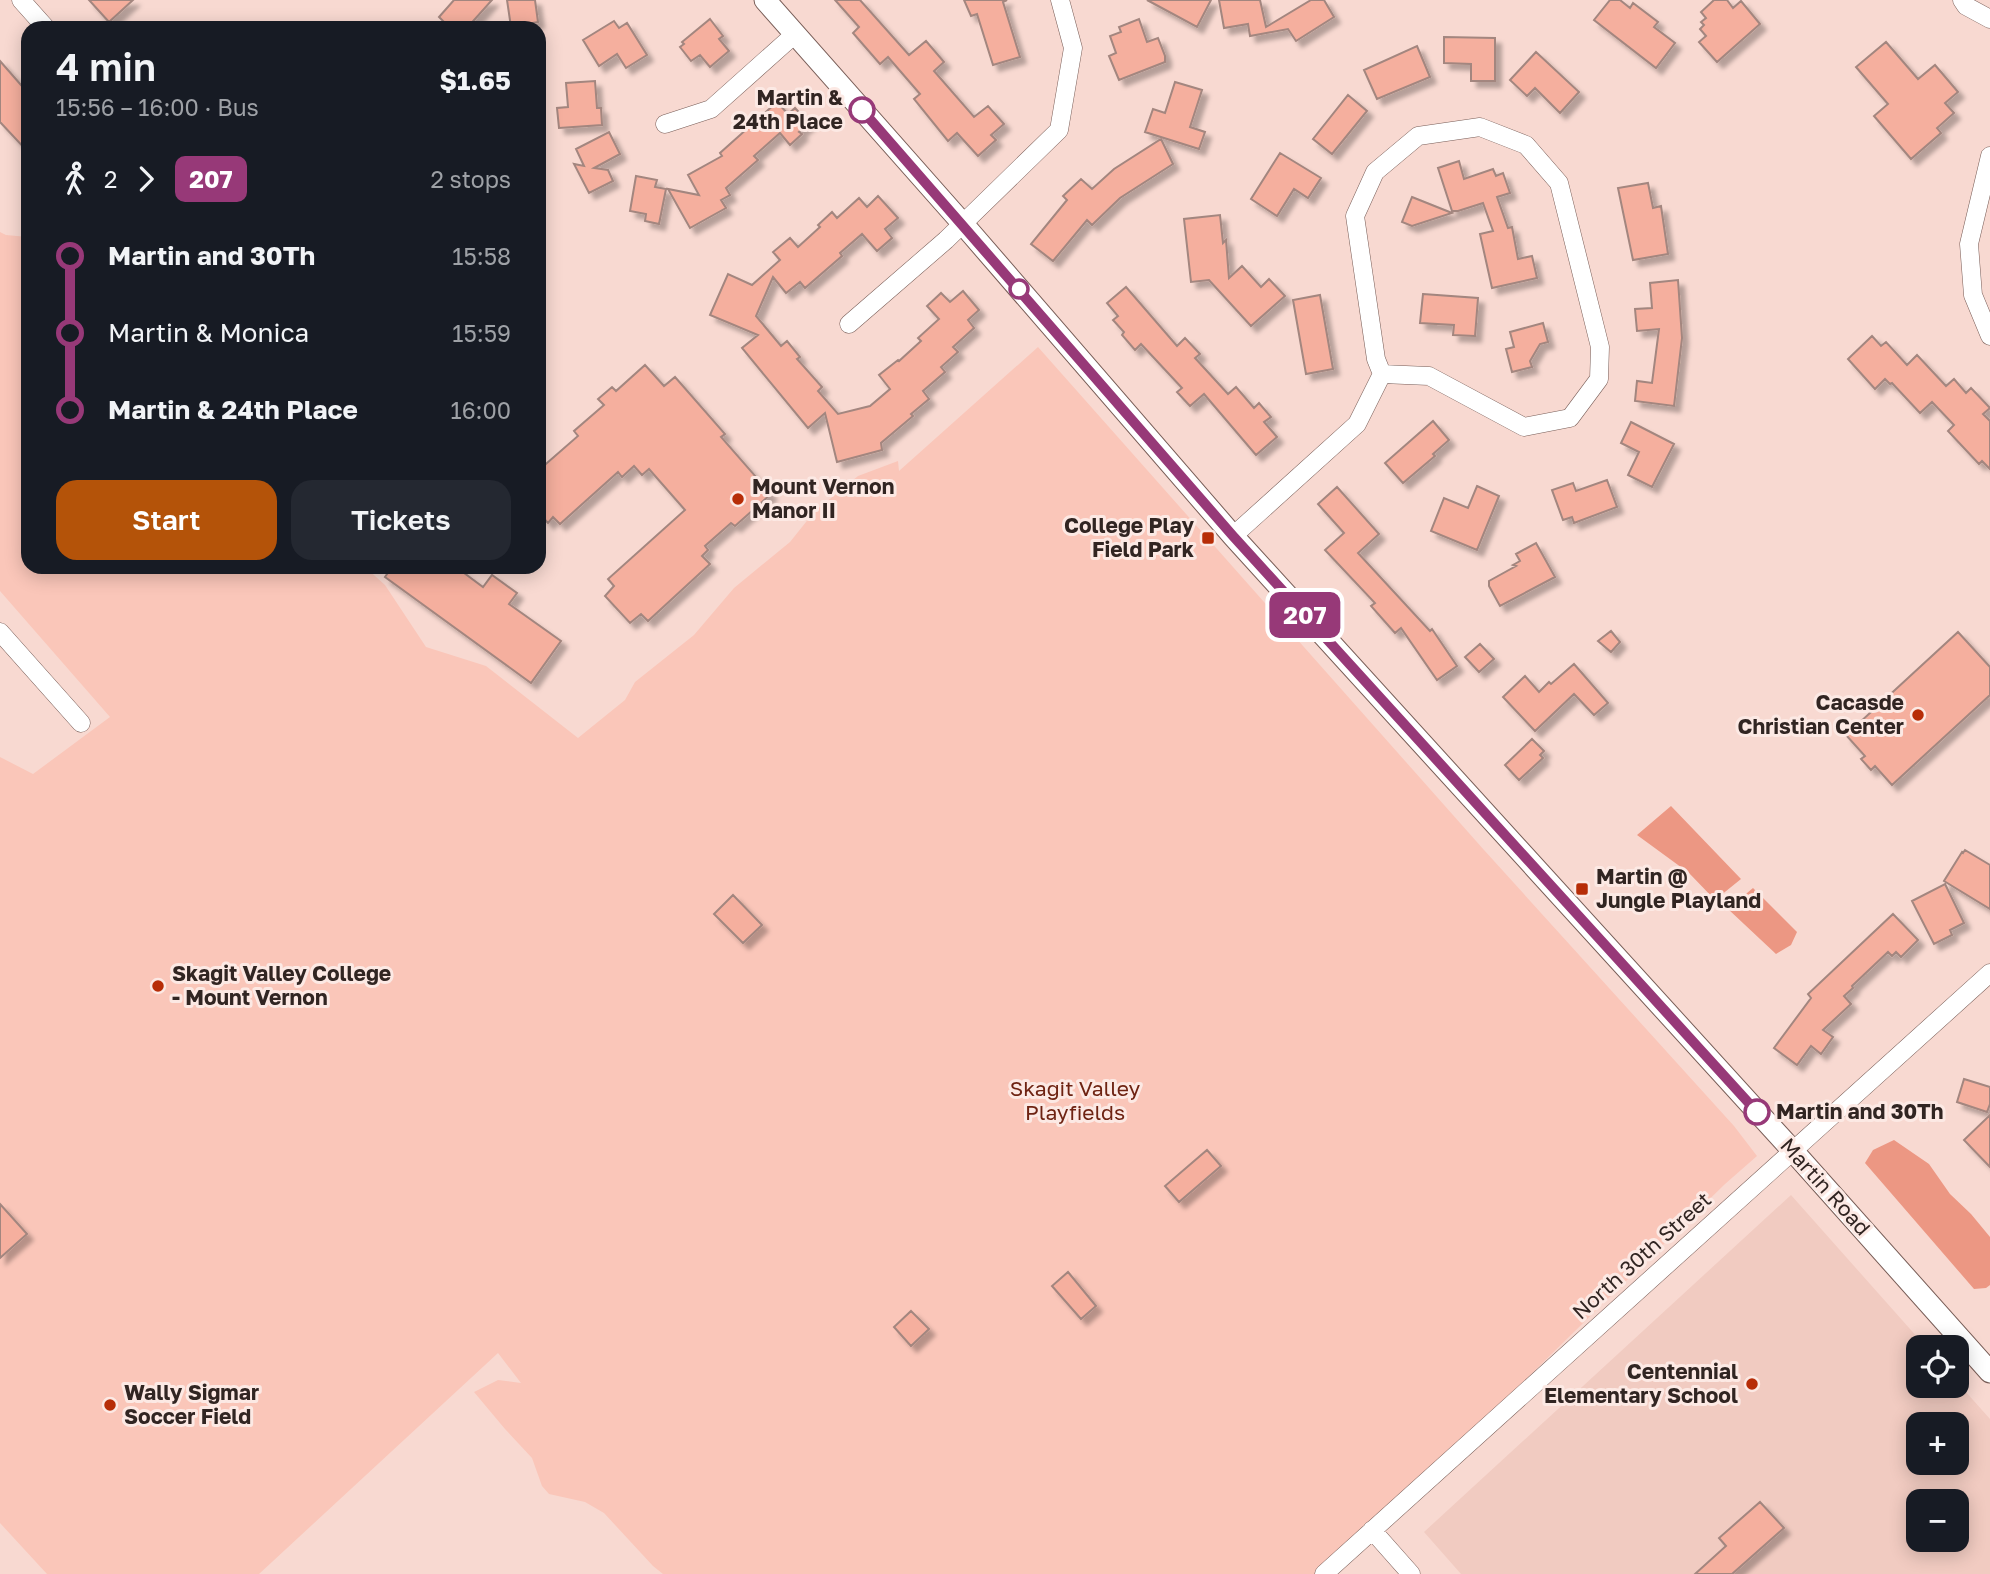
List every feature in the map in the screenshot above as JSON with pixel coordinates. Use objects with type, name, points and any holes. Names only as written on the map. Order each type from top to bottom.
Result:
[{"type":"street","points":[[22,0],[40,21]]},
{"type":"street","name":"Martin Road","points":[[765,0],[1233,536],[1990,1372]]},
{"type":"street","points":[[849,324],[963,224],[1059,130],[1073,47],[1059,0]]},
{"type":"street","points":[[1962,0],[1966,6],[1990,19]]},
{"type":"street","points":[[665,124],[711,109],[795,34]]},
{"type":"street","points":[[1233,536],[1357,424],[1382,374],[1376,359],[1355,216],[1375,172],[1418,136],[1480,127],[1526,145],[1559,183],[1600,347],[1599,379],[1570,418],[1524,427],[1429,376],[1382,374]]},
{"type":"street","points":[[1990,156],[1969,244],[1973,295],[1990,336]]},
{"type":"street","points":[[0,632],[80,723]]},
{"type":"street","name":"North 30th Street","points":[[1324,1574],[1990,973]]},
{"type":"street","points":[[1372,1530],[1411,1574]]},
{"type":"shaded area","points":[[1671,806],[1741,879],[1715,900],[1689,873],[1637,835]]},
{"type":"shaded area","points":[[1753,888],[1797,932],[1791,945],[1776,954],[1728,909]]},
{"type":"shaded area","points":[[1894,1140],[1929,1164],[1950,1194],[1990,1237],[1990,1285],[1986,1288],[1974,1289],[1865,1163],[1873,1150]]},
{"type":"shaded area","name":"Centennial Elementary School","points":[[1791,1195],[1915,1335],[1906,1335],[1906,1398],[1969,1398],[1969,1395],[1990,1419],[1990,1574],[1461,1574],[1424,1532]]},
{"type":"green space","name":"Skagit Valley Playfields","points":[[0,232],[21,236],[21,574],[373,574],[385,585],[426,647],[486,666],[578,738],[625,700],[635,682],[694,635],[734,588],[790,542],[814,512],[858,476],[898,461],[899,471],[1038,347],[1484,850],[1734,1126],[1757,1156],[1725,1184],[1372,1530],[1315,1574],[663,1574],[604,1513],[585,1502],[549,1494],[542,1486],[532,1458],[474,1392],[498,1380],[521,1383],[498,1353],[259,1574],[47,1574],[0,1523],[0,757],[33,774],[110,717],[0,591]]},
{"type":"building","points":[[89,0],[133,0],[110,21]]},
{"type":"building","points":[[454,0],[492,0],[473,21],[443,21],[439,17]]},
{"type":"building","points":[[507,0],[535,0],[538,21],[510,21]]},
{"type":"building","points":[[835,0],[860,0],[909,55],[926,41],[944,62],[934,71],[974,117],[988,106],[1004,124],[991,135],[996,140],[978,156],[957,133],[948,141],[914,99],[920,94],[888,57],[880,64],[853,33],[859,27]]},
{"type":"building","points":[[964,0],[1007,0],[1003,2],[1020,57],[993,65],[977,14],[971,16]]},
{"type":"building","points":[[1147,0],[1211,0],[1197,27]]},
{"type":"building","points":[[1219,0],[1260,0],[1266,27],[1311,0],[1324,0],[1334,17],[1296,41],[1288,29],[1250,36],[1248,24],[1224,28]]},
{"type":"building","points":[[1610,0],[1620,0],[1630,8],[1633,3],[1658,22],[1654,27],[1675,43],[1656,68],[1594,20]]},
{"type":"building","points":[[1714,0],[1727,0],[1733,8],[1741,1],[1760,24],[1717,62],[1699,42],[1706,36],[1700,29],[1704,25],[1701,22],[1706,18],[1701,12]]},
{"type":"building","points":[[710,19],[723,36],[719,39],[729,51],[710,67],[700,55],[691,61],[680,47],[684,44],[682,42]]},
{"type":"building","points":[[1139,19],[1147,42],[1158,38],[1165,62],[1119,80],[1109,56],[1116,53],[1110,36],[1121,32],[1119,27]]},
{"type":"building","points":[[614,21],[619,28],[627,23],[647,55],[626,68],[617,54],[599,66],[583,40]]},
{"type":"building","points":[[1444,37],[1495,38],[1495,81],[1471,81],[1471,64],[1444,63]]},
{"type":"building","points":[[1886,42],[1918,79],[1935,65],[1958,92],[1945,103],[1954,113],[1937,128],[1941,133],[1911,159],[1874,116],[1888,104],[1856,67]]},
{"type":"building","points":[[1417,46],[1430,77],[1377,99],[1364,70]]},
{"type":"building","points":[[1536,52],[1579,92],[1560,113],[1535,88],[1527,96],[1510,80]]},
{"type":"building","points":[[0,61],[21,85],[21,144],[0,122]]},
{"type":"building","points":[[595,81],[597,108],[601,108],[602,125],[559,128],[557,108],[568,107],[566,83]]},
{"type":"building","points":[[1175,82],[1202,90],[1190,127],[1205,132],[1199,149],[1145,132],[1153,109],[1165,113]]},
{"type":"building","points":[[1348,95],[1367,111],[1332,154],[1313,139]]},
{"type":"building","points":[[777,102],[788,114],[795,108],[809,123],[799,132],[802,134],[790,145],[780,133],[754,156],[758,160],[726,188],[730,195],[721,200],[726,208],[690,228],[668,189],[699,195],[688,175],[722,156],[720,153]]},
{"type":"building","points":[[609,132],[620,154],[594,168],[608,170],[613,181],[589,193],[574,164],[584,166],[576,149]]},
{"type":"building","points":[[1161,139],[1173,164],[1120,198],[1092,225],[1087,220],[1053,261],[1031,244],[1067,200],[1063,196],[1081,179],[1092,189],[1114,169]]},
{"type":"building","points":[[1280,153],[1321,178],[1308,198],[1294,189],[1277,216],[1251,199]]},
{"type":"building","points":[[1459,161],[1464,179],[1493,169],[1496,176],[1503,173],[1510,193],[1497,197],[1508,228],[1512,227],[1518,259],[1532,256],[1537,278],[1492,288],[1480,234],[1493,231],[1483,203],[1452,211],[1438,168]]},
{"type":"building","points":[[636,176],[657,180],[655,187],[666,189],[659,224],[645,221],[646,214],[630,211]]},
{"type":"building","points":[[1648,183],[1653,208],[1661,206],[1668,254],[1633,260],[1618,188]]},
{"type":"building","points":[[878,196],[898,218],[885,229],[892,238],[877,251],[862,234],[840,253],[842,256],[805,288],[800,282],[786,293],[773,277],[756,316],[781,346],[787,341],[800,357],[797,359],[822,387],[818,391],[838,414],[870,406],[890,389],[879,375],[921,341],[918,338],[939,319],[927,306],[941,293],[950,302],[963,291],[979,310],[968,320],[974,328],[953,347],[958,352],[941,367],[945,372],[923,391],[929,399],[881,443],[882,450],[837,462],[825,413],[808,428],[742,348],[758,335],[710,315],[728,274],[752,285],[780,260],[773,252],[790,238],[798,247],[832,212],[837,218],[859,198],[867,207]]},
{"type":"building","points":[[1412,197],[1452,213],[1412,226],[1402,222]]},
{"type":"building","points":[[1220,215],[1223,243],[1226,240],[1229,278],[1242,266],[1261,287],[1269,279],[1285,296],[1251,326],[1209,280],[1191,282],[1184,219]]},
{"type":"building","points":[[1678,280],[1682,338],[1674,406],[1635,401],[1637,381],[1652,383],[1659,329],[1637,331],[1635,309],[1652,308],[1650,283]]},
{"type":"building","points":[[1126,287],[1177,346],[1185,338],[1200,354],[1195,358],[1228,394],[1236,387],[1254,408],[1259,403],[1271,417],[1264,422],[1277,437],[1256,455],[1204,394],[1190,406],[1177,392],[1182,388],[1141,344],[1135,350],[1113,320],[1118,316],[1107,303]]},
{"type":"building","points":[[1423,294],[1478,298],[1475,336],[1453,335],[1454,325],[1420,323]]},
{"type":"building","points":[[1320,295],[1333,369],[1306,374],[1293,300]]},
{"type":"building","points":[[1543,323],[1548,342],[1540,344],[1530,361],[1532,367],[1512,372],[1506,349],[1514,347],[1510,332]]},
{"type":"building","points":[[1872,336],[1881,346],[1886,342],[1907,365],[1917,355],[1946,386],[1954,379],[1966,393],[1971,388],[1990,408],[1983,414],[1990,421],[1990,469],[1982,461],[1979,464],[1948,431],[1954,425],[1932,402],[1920,413],[1885,379],[1875,389],[1848,359]]},
{"type":"building","name":"Mount Vernon Manor II","points":[[645,365],[664,386],[675,377],[725,434],[721,437],[771,494],[735,526],[731,523],[705,546],[708,550],[702,556],[710,564],[648,621],[641,614],[630,623],[605,596],[614,586],[608,579],[685,510],[649,469],[642,475],[634,466],[622,477],[618,472],[560,524],[553,517],[548,523],[546,521],[546,464],[578,436],[574,431],[604,405],[598,399],[612,387],[616,391]]},
{"type":"building","points":[[1433,421],[1449,440],[1433,454],[1435,456],[1403,483],[1385,463]]},
{"type":"building","points":[[1631,422],[1674,444],[1652,487],[1628,475],[1639,452],[1621,443]]},
{"type":"building","points":[[1607,480],[1617,507],[1574,523],[1572,517],[1563,520],[1552,490],[1573,483],[1576,491]]},
{"type":"building","points":[[1477,486],[1499,496],[1477,550],[1431,531],[1444,498],[1468,508]]},
{"type":"building","points":[[1337,487],[1379,534],[1358,553],[1430,631],[1432,629],[1457,666],[1437,680],[1401,628],[1395,633],[1371,606],[1375,603],[1325,550],[1344,533],[1318,504]]},
{"type":"building","points":[[1536,543],[1555,577],[1500,606],[1489,581],[1516,566],[1513,565],[1520,561],[1516,554]]},
{"type":"building","points":[[387,574],[465,574],[483,587],[492,575],[517,593],[509,604],[561,641],[531,683],[385,577]]},
{"type":"building","points":[[1611,631],[1620,642],[1611,652],[1598,641]]},
{"type":"building","name":"Cacasde Christian Center","points":[[1958,632],[1990,667],[1990,695],[1892,785],[1875,766],[1871,770],[1861,759],[1865,756],[1846,735]]},
{"type":"building","points":[[1480,644],[1494,659],[1479,672],[1465,657]]},
{"type":"building","points":[[1574,664],[1608,703],[1594,715],[1574,694],[1535,731],[1503,697],[1525,676],[1539,692]]},
{"type":"building","points":[[1532,739],[1544,751],[1540,755],[1543,758],[1519,780],[1505,765]]},
{"type":"building","points":[[1965,850],[1990,865],[1990,909],[1944,881]]},
{"type":"building","points":[[1945,884],[1964,923],[1950,930],[1952,935],[1934,944],[1912,901]]},
{"type":"building","points":[[733,895],[762,925],[743,943],[714,914]]},
{"type":"building","points":[[1893,914],[1918,940],[1901,957],[1896,952],[1892,956],[1888,952],[1852,986],[1844,996],[1851,1004],[1823,1030],[1833,1037],[1821,1054],[1811,1046],[1797,1065],[1774,1048],[1811,998],[1808,994]]},
{"type":"building","points":[[1964,1079],[1990,1087],[1987,1112],[1957,1102]]},
{"type":"building","points":[[1990,1115],[1990,1167],[1964,1140]]},
{"type":"building","points":[[1207,1150],[1221,1166],[1179,1202],[1165,1186]]},
{"type":"building","points":[[0,1204],[27,1234],[0,1258]]},
{"type":"building","points":[[1068,1272],[1096,1306],[1081,1319],[1052,1286]]},
{"type":"building","points":[[911,1311],[929,1329],[911,1346],[894,1327]]},
{"type":"building","points":[[1760,1502],[1784,1528],[1732,1574],[1695,1574],[1726,1546],[1719,1538]]},
{"type":"bus line","name":"207","points":[[862,110],[1233,536],[1757,1112]]},
{"type":"place","name":"Martin & 24th Place","points":[[862,110]]},
{"type":"place","name":"Mount Vernon Manor II","points":[[738,499]]},
{"type":"place","name":"College Play Field Park","points":[[1208,538]]},
{"type":"place","name":"Cacasde Christian Center","points":[[1918,715]]},
{"type":"place","name":"Martin @ Jungle Playland","points":[[1582,889]]},
{"type":"place","name":"Skagit Valley College - Mount Vernon","points":[[158,986]]},
{"type":"place","name":"Martin and 30Th","points":[[1757,1112]]},
{"type":"place","name":"Centennial Elementary School","points":[[1752,1384]]},
{"type":"place","name":"Wally Sigmar Soccer Field","points":[[110,1405]]}]
